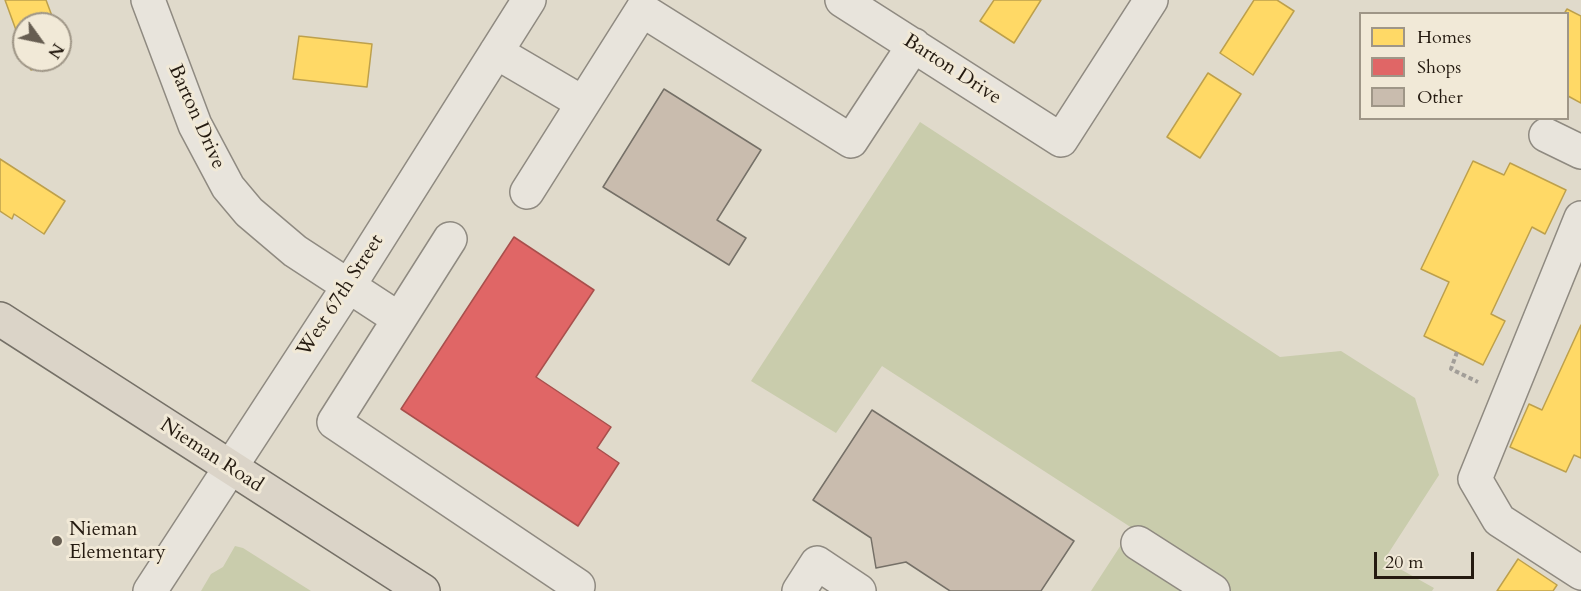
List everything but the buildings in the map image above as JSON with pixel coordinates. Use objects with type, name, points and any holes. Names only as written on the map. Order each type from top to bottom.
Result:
[{"type":"main road","name":"Nieman Road","points":[[0,319],[423,591]]},
{"type":"street","name":"Barton Drive","points":[[148,0],[195,125],[228,187],[249,212],[295,251],[399,319]]},
{"type":"street","name":"West 67th Street","points":[[150,591],[348,287],[529,0]]},
{"type":"street","name":"Barton Drive","points":[[842,0],[1061,140],[1150,0]]},
{"type":"street","points":[[527,192],[642,10],[851,141],[914,45]]},
{"type":"street","points":[[496,52],[583,103]]},
{"type":"street","points":[[1546,135],[1581,152]]},
{"type":"street","points":[[1581,218],[1474,479],[1499,520],[1581,573]]},
{"type":"street","points":[[450,239],[334,422],[581,590]]},
{"type":"street","points":[[1138,543],[1213,591]]},
{"type":"street","points":[[799,591],[817,563],[859,591]]},
{"type":"path","points":[[1457,352],[1451,369],[1508,396]]},
{"type":"green space","points":[[920,122],[1280,357],[1341,351],[1415,398],[1439,475],[1384,560],[1434,588],[1432,591],[1091,591],[1132,528],[882,366],[836,433],[751,381]]},
{"type":"green space","points":[[235,546],[243,548],[311,591],[201,591],[211,574],[223,567]]},
{"type":"place","name":"Nieman Elementary","points":[[57,541]]}]
